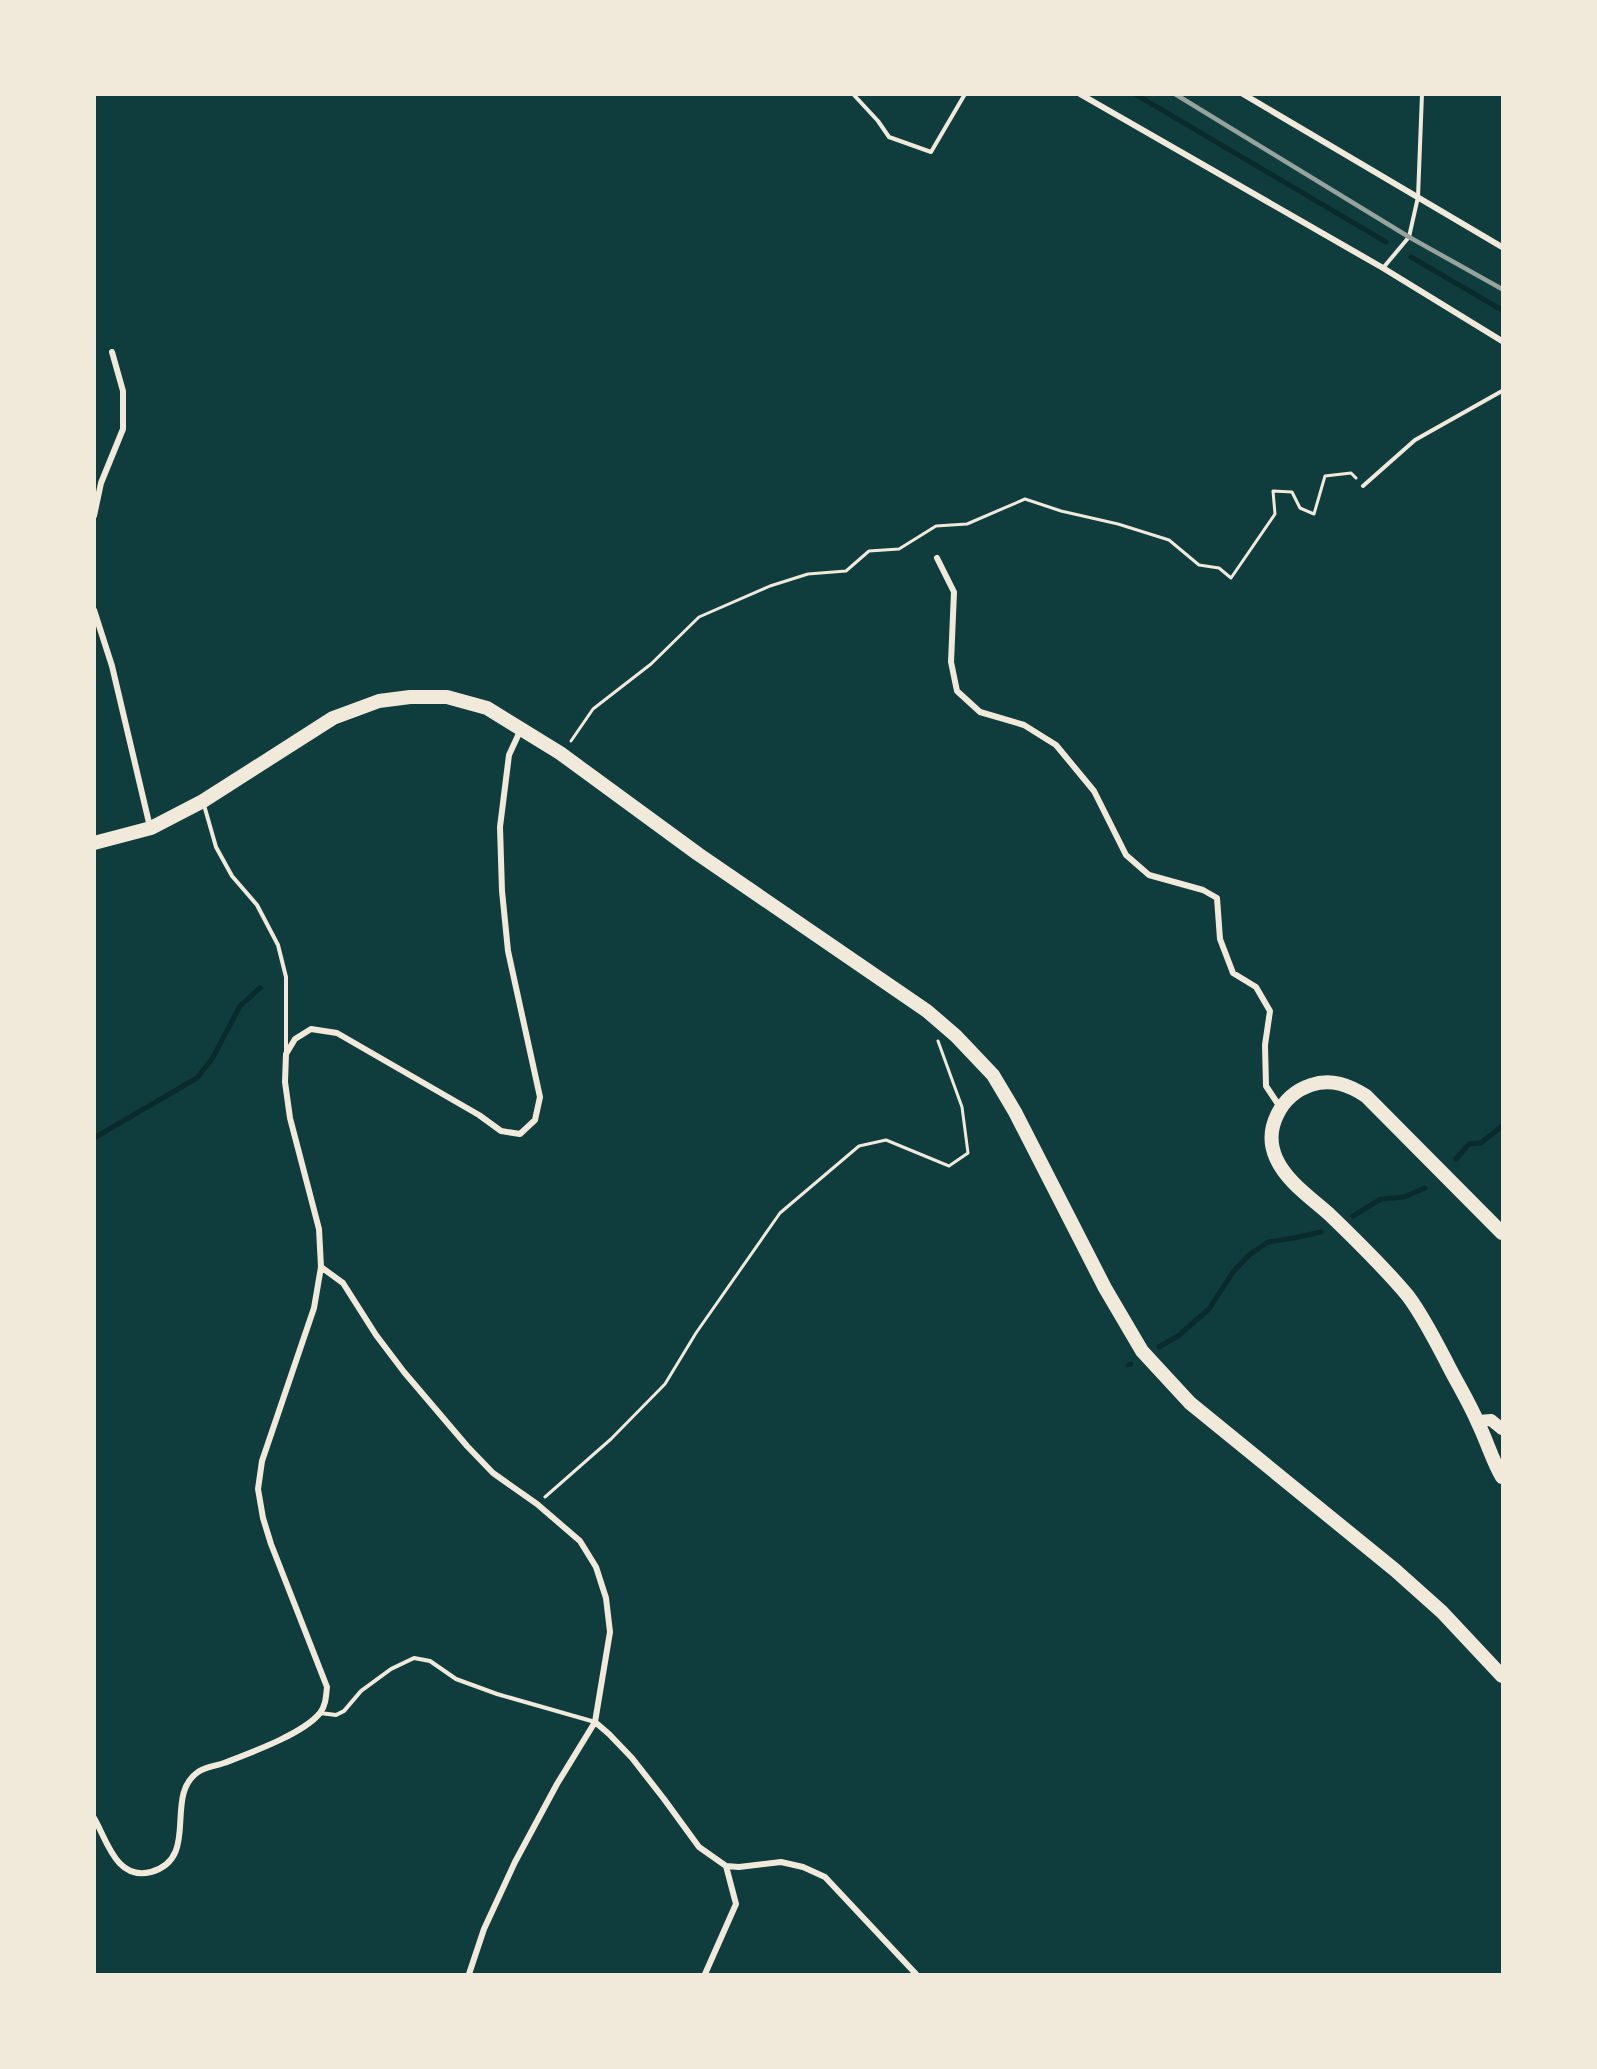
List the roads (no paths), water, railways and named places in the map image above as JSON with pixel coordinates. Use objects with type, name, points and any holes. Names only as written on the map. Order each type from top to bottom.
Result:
[{"type":"main road","points":[[94,843],[151,828],[203,801],[333,718],[379,701],[410,697],[447,697],[487,708],[560,753],[698,854],[927,1011],[956,1036],[993,1075],[1015,1112],[1105,1288],[1142,1352],[1190,1402],[1395,1570],[1442,1612],[1503,1676]]},
{"type":"main road","points":[[1503,1233],[1366,1096],[1350,1086],[1333,1082],[1312,1085],[1295,1093],[1281,1108],[1273,1124],[1272,1142],[1276,1158],[1287,1176],[1360,1244],[1408,1297],[1428,1327],[1478,1421],[1503,1477]]},
{"type":"main road","points":[[1478,1421],[1491,1420],[1503,1429]]},
{"type":"street","points":[[1080,94],[1383,268],[1503,341]]},
{"type":"street","points":[[1243,94],[1503,247]]},
{"type":"street","points":[[94,516],[101,483],[123,429],[123,392],[112,352]]},
{"type":"street","points":[[937,558],[954,592],[951,662],[957,692],[980,712],[1024,725],[1056,745],[1094,791],[1126,855],[1149,875],[1203,890],[1217,898],[1220,939],[1233,973],[1256,987],[1270,1011],[1265,1045],[1266,1086],[1281,1108]]},
{"type":"street","points":[[94,610],[112,666],[151,828]]},
{"type":"street","points":[[94,1818],[114,1859],[128,1871],[147,1873],[160,1869],[174,1856],[181,1838],[180,1808],[187,1785],[198,1772],[251,1753],[305,1727],[320,1713],[326,1702],[327,1687],[271,1544],[262,1518],[258,1489],[262,1461],[314,1308],[321,1267],[320,1229],[290,1118],[285,1082],[286,1054],[295,1039],[311,1029],[337,1033],[470,1109],[501,1131],[520,1134],[535,1120],[540,1097],[508,951],[502,891],[500,827],[509,755],[521,729]]},
{"type":"street","points":[[321,1267],[343,1283],[376,1335],[404,1372],[467,1446],[493,1473],[537,1504],[580,1541],[596,1567],[606,1598],[610,1632],[595,1722],[557,1784],[515,1862],[484,1929],[469,1974]]},
{"type":"street","points":[[595,1722],[632,1758],[699,1847],[726,1866],[740,1867],[781,1862],[803,1867],[825,1877],[916,1974]]},
{"type":"street","points":[[705,1974],[736,1904],[726,1866]]},
{"type":"lane","points":[[853,94],[878,121],[889,137],[931,152],[965,94]]},
{"type":"lane","points":[[1383,268],[1409,237],[1418,197],[1422,94]]},
{"type":"lane","points":[[1363,486],[1415,441],[1503,391]]},
{"type":"lane","points":[[203,801],[216,847],[232,876],[257,905],[278,945],[286,977],[286,1054]]},
{"type":"lane","points":[[320,1713],[336,1715],[344,1711],[361,1691],[391,1669],[414,1658],[430,1660],[456,1679],[497,1694],[595,1722]]},
{"type":"waterway","points":[[1135,94],[1386,242]]},
{"type":"waterway","points":[[1411,257],[1502,310]]},
{"type":"waterway","points":[[94,1138],[197,1078],[212,1059],[240,1006],[260,988]]},
{"type":"waterway","points":[[1456,1159],[1469,1144],[1481,1143],[1502,1126]]},
{"type":"waterway","points":[[1353,1216],[1381,1199],[1404,1197],[1425,1188]]},
{"type":"waterway","points":[[1159,1347],[1178,1336],[1209,1309],[1233,1272],[1249,1255],[1268,1242],[1321,1232]]},
{"type":"railway","points":[[1175,94],[1409,237],[1502,289]]}]
